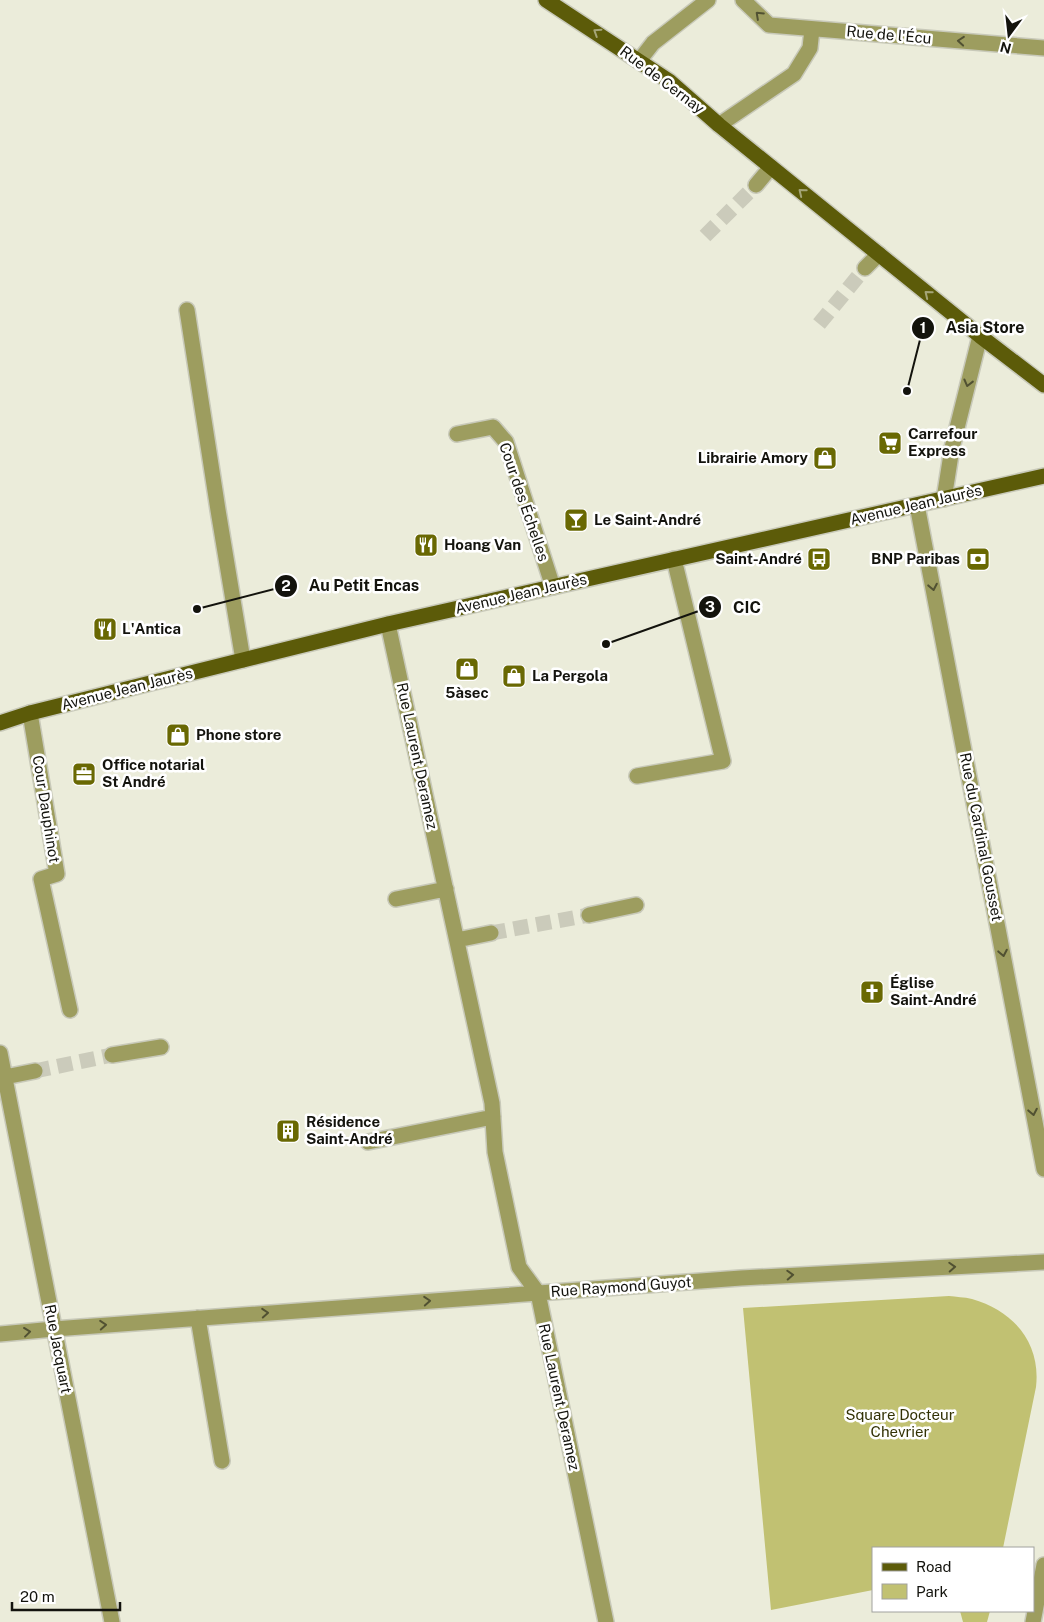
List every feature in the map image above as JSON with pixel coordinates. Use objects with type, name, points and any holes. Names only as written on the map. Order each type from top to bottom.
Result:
[{"type":"main road","name":"Rue de Cernay","points":[[546,0],[669,81],[719,125],[980,336],[1044,385]]},
{"type":"main road","name":"Avenue Jean Jaurès","points":[[0,723],[30,713],[388,624],[1044,476]]},
{"type":"street","points":[[640,61],[653,43],[708,0]]},
{"type":"street","name":"Rue de l'Écu","points":[[743,0],[769,25],[1044,48]]},
{"type":"street","points":[[719,125],[794,74],[810,48],[812,29]]},
{"type":"street","points":[[756,185],[771,167]]},
{"type":"street","points":[[865,268],[879,254]]},
{"type":"street","points":[[187,310],[243,660]]},
{"type":"street","points":[[944,499],[952,448],[980,336]]},
{"type":"street","name":"Cour des Échelles","points":[[457,434],[493,427],[506,442],[553,587]]},
{"type":"street","name":"Rue du Cardinal Gousset","points":[[917,505],[1044,1169]]},
{"type":"street","points":[[637,776],[723,761],[674,560]]},
{"type":"street","name":"Rue Laurent Deramez","points":[[388,624],[492,1103],[495,1152],[519,1267],[538,1293],[606,1622]]},
{"type":"street","name":"Cour Dauphinot","points":[[30,713],[57,874],[41,879],[70,1010]]},
{"type":"street","points":[[396,899],[446,889]]},
{"type":"street","points":[[589,915],[636,905]]},
{"type":"street","points":[[457,940],[491,933]]},
{"type":"street","points":[[112,1055],[161,1047]]},
{"type":"street","name":"Rue Jacquart","points":[[0,1053],[112,1622]]},
{"type":"street","points":[[5,1077],[34,1070]]},
{"type":"street","points":[[368,1142],[493,1117]]},
{"type":"street","name":"Rue Raymond Guyot","points":[[0,1334],[741,1278],[1044,1262]]},
{"type":"street","points":[[198,1318],[222,1461]]},
{"type":"street","points":[[1033,1622],[1044,1565]]},
{"type":"green space","name":"Square Docteur Chevrier","points":[[949,1296],[963,1297],[987,1304],[1012,1321],[1022,1331],[1034,1356],[1036,1387],[1003,1547],[872,1547],[872,1590],[771,1610],[743,1308]]},
{"type":"green space","points":[[960,1612],[990,1612],[987,1622],[963,1622]]},
{"type":"tunnel","points":[[705,236],[756,185]]},
{"type":"tunnel","points":[[819,324],[865,268]]},
{"type":"tunnel","points":[[491,933],[589,915]]},
{"type":"tunnel","points":[[35,1071],[112,1055]]},
{"type":"place","name":"Asia Store","points":[[907,391]]},
{"type":"place","name":"Carrefour Express","points":[[890,443]]},
{"type":"place","name":"Librairie Amory","points":[[825,458]]},
{"type":"place","name":"Le Saint-André","points":[[576,520]]},
{"type":"place","name":"Hoang Van","points":[[426,545]]},
{"type":"place","name":"Saint-André","points":[[819,559]]},
{"type":"place","name":"BNP Paribas","points":[[978,559]]},
{"type":"place","name":"Au Petit Encas","points":[[197,609]]},
{"type":"place","name":"L'Antica","points":[[105,629]]},
{"type":"place","name":"CIC","points":[[606,644]]},
{"type":"place","name":"5àsec","points":[[467,669]]},
{"type":"place","name":"La Pergola","points":[[514,676]]},
{"type":"place","name":"Phone store","points":[[178,735]]},
{"type":"place","name":"Office notarial St André","points":[[84,774]]},
{"type":"place","name":"Église Saint-André","points":[[872,992]]},
{"type":"place","name":"Résidence Saint-André","points":[[288,1131]]}]
